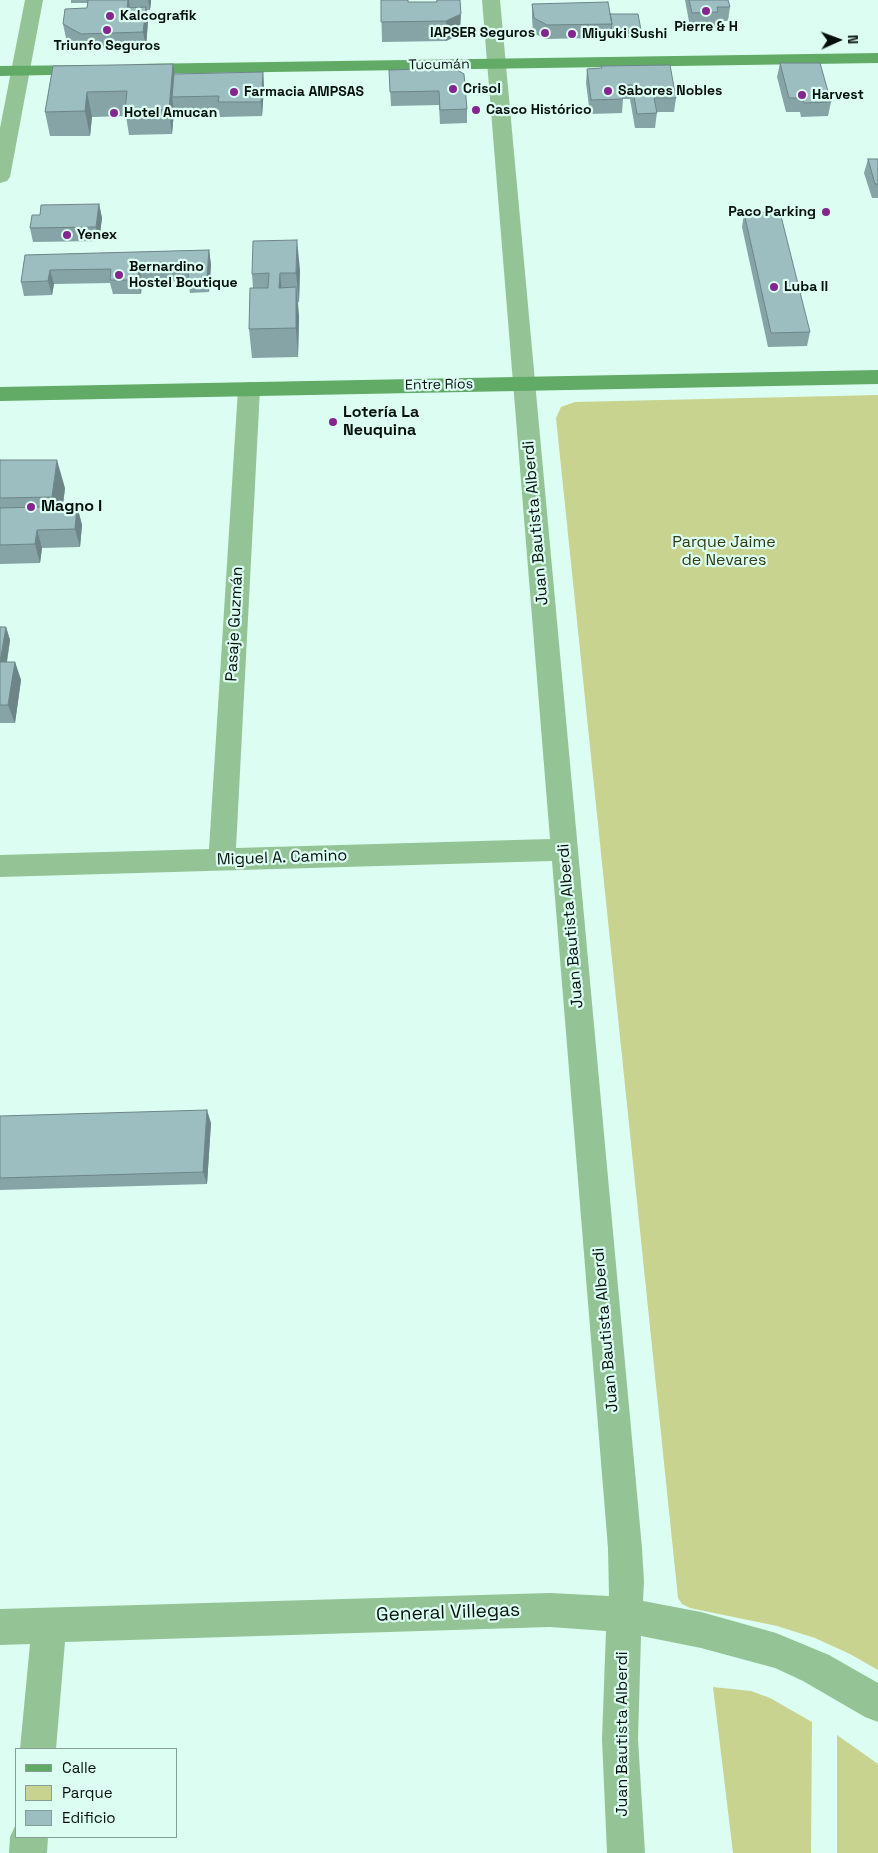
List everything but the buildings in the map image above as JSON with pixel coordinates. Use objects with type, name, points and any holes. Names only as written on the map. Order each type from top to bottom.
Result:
[{"type":"street","points":[[0,178],[34,0]]},
{"type":"street","name":"Juan Bautista Alberdi","points":[[491,0],[625,1548],[627,1582],[620,1698],[620,1739],[626,1853]]},
{"type":"street","name":"Tucumán","points":[[124,70],[878,58]]},
{"type":"street","points":[[0,72],[104,70]]},
{"type":"street","name":"Entre Ríos","points":[[0,394],[878,377]]},
{"type":"street","name":"Pasaje Guzmán","points":[[222,860],[248,389]]},
{"type":"street","name":"Miguel A. Camino","points":[[0,866],[565,850]]},
{"type":"street","name":"General Villegas","points":[[0,1627],[550,1610],[624,1614],[701,1630],[776,1651],[816,1668],[856,1689],[878,1704]]},
{"type":"street","points":[[38,1748],[49,1626]]},
{"type":"street","points":[[28,1853],[29,1838]]},
{"type":"green space","name":"Parque Jaime de Nevares","points":[[878,395],[878,1670],[850,1654],[815,1638],[777,1626],[690,1608],[682,1604],[678,1598],[556,418],[561,407],[575,402]]},
{"type":"green space","points":[[713,1687],[751,1691],[770,1698],[812,1722],[811,1853],[733,1853]]},
{"type":"green space","points":[[837,1735],[878,1764],[878,1853],[837,1853]]},
{"type":"place","name":"Pierre & H","points":[[706,11]]},
{"type":"place","name":"Kalcografik","points":[[110,16]]},
{"type":"place","name":"Triunfo Seguros","points":[[107,30]]},
{"type":"place","name":"IAPSER Seguros","points":[[545,33]]},
{"type":"place","name":"Miyuki Sushi","points":[[572,34]]},
{"type":"place","name":"Crisol","points":[[453,89]]},
{"type":"place","name":"Sabores Nobles","points":[[608,91]]},
{"type":"place","name":"Farmacia AMPSAS","points":[[234,92]]},
{"type":"place","name":"Harvest","points":[[802,95]]},
{"type":"place","name":"Casco Histórico","points":[[476,110]]},
{"type":"place","name":"Hotel Amucan","points":[[114,113]]},
{"type":"place","name":"Paco Parking","points":[[826,212]]},
{"type":"place","name":"Yenex","points":[[67,235]]},
{"type":"place","name":"Bernardino Hostel Boutique","points":[[119,275]]},
{"type":"place","name":"Luba II","points":[[774,287]]},
{"type":"place","name":"Lotería La Neuquina","points":[[333,422]]},
{"type":"place","name":"Magno I","points":[[31,507]]}]
